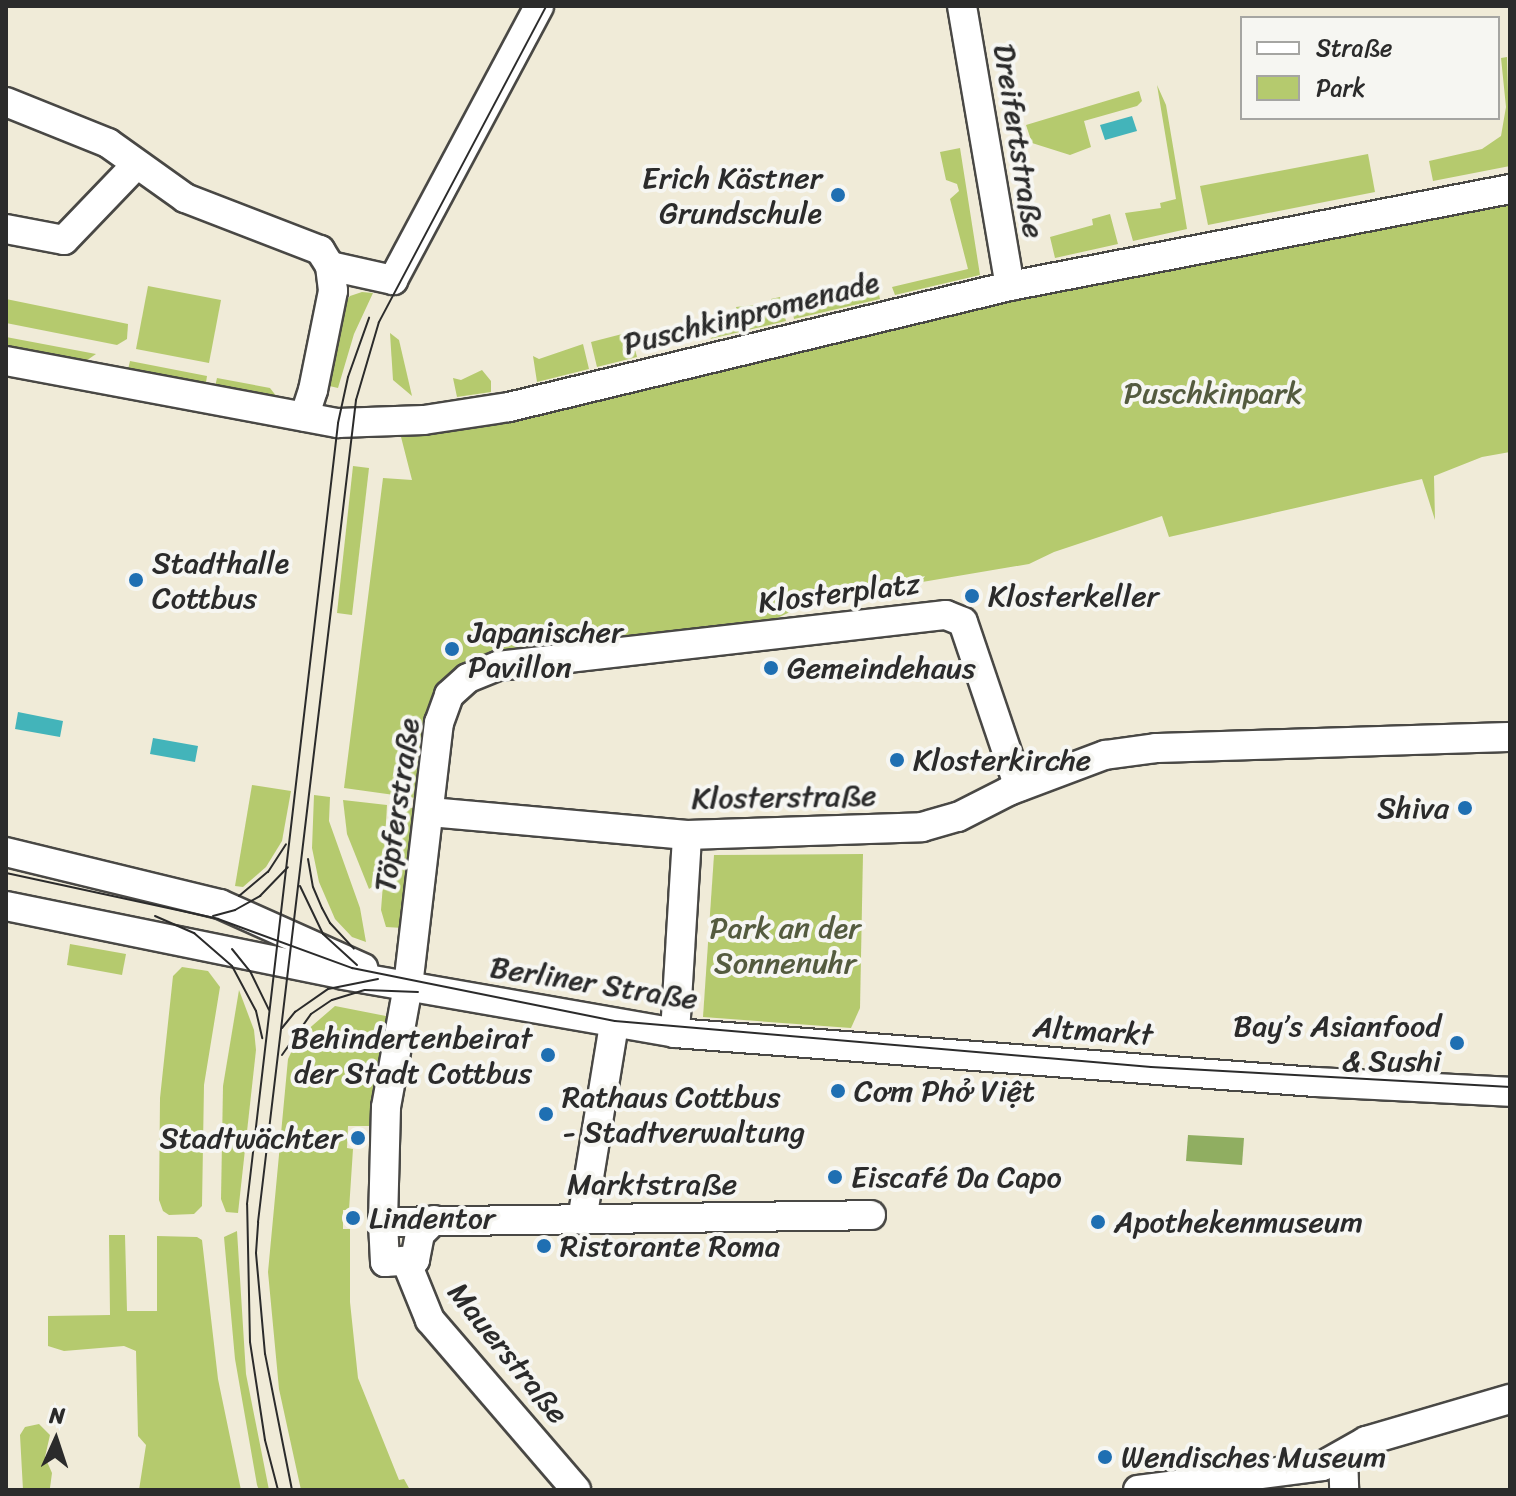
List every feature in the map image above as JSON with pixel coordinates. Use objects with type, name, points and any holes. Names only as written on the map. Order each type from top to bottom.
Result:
[{"type":"street","points":[[330,266],[393,280],[539,6]]},
{"type":"street","name":"Dreifertstraße","points":[[962,6],[1010,286]]},
{"type":"street","points":[[6,102],[108,143],[185,198],[320,250],[330,266],[333,291],[313,390],[304,417]]},
{"type":"street","points":[[6,229],[64,240],[137,164]]},
{"type":"street","name":"Puschkinpromenade","points":[[6,361],[346,423],[424,420],[509,407],[1010,286],[1510,189]]},
{"type":"street","name":"Klosterplatz","points":[[692,645],[946,615],[963,622],[1019,787]]},
{"type":"street","name":"Töpferstraße","points":[[408,986],[439,723],[449,695],[468,678],[498,666],[692,645]]},
{"type":"street","name":"Klosterstraße","points":[[430,812],[687,835],[922,827],[958,817],[1019,787],[1105,755],[1156,748],[1510,737]]},
{"type":"street","points":[[675,1033],[687,835]]},
{"type":"street","name":"Berliner Straße","points":[[6,852],[220,904],[408,986]]},
{"type":"street","name":"Berliner Straße","points":[[6,906],[614,1025],[865,1049]]},
{"type":"street","name":"Mauerstraße","points":[[408,986],[386,1107],[385,1262],[406,1261],[430,1320],[576,1490]]},
{"type":"street","points":[[582,1220],[614,1025]]},
{"type":"street","name":"Altmarkt","points":[[865,1049],[1315,1082],[1510,1092]]},
{"type":"street","name":"Marktstraße","points":[[383,1222],[871,1215]]},
{"type":"street","points":[[406,1261],[415,1260],[420,1234],[434,1220]]},
{"type":"street","points":[[1138,1490],[1322,1466],[1366,1441],[1510,1399]]},
{"type":"street","points":[[1343,1455],[1344,1490]]},
{"type":"green space","points":[[1507,57],[1510,166],[1433,181],[1429,161],[1482,149],[1501,136],[1506,107],[1501,58]]},
{"type":"green space","points":[[1157,85],[1166,105],[1187,229],[1133,241],[1125,213],[1161,208],[1160,203],[1176,199]]},
{"type":"green space","points":[[1139,91],[1142,101],[1137,106],[1084,121],[1091,147],[1070,155],[1032,143],[1026,125]]},
{"type":"green space","points":[[960,148],[980,275],[895,295],[892,287],[968,269],[950,199],[959,191],[957,184],[946,180],[940,152]]},
{"type":"green space","points":[[1368,154],[1375,192],[1208,225],[1200,186]]},
{"type":"green space","name":"Puschkinpark","points":[[1510,203],[1510,452],[1482,457],[1434,476],[1435,520],[1422,479],[1169,537],[1162,516],[1054,552],[1029,564],[816,600],[775,619],[740,629],[493,652],[460,672],[423,799],[344,788],[383,478],[412,480],[400,433],[1010,300]]},
{"type":"green space","points":[[1110,214],[1118,244],[1055,258],[1050,237],[1093,225],[1092,219]]},
{"type":"green space","points":[[148,286],[221,300],[209,363],[136,349]]},
{"type":"green space","points":[[878,290],[880,299],[794,319],[792,309]]},
{"type":"green space","points":[[362,292],[373,293],[354,334],[338,388],[325,385],[339,311],[350,296]]},
{"type":"green space","points":[[780,297],[786,321],[710,339],[738,316],[736,307],[772,303],[771,299]]},
{"type":"green space","points":[[6,299],[128,324],[127,339],[117,345],[6,323]]},
{"type":"green space","points":[[630,332],[637,357],[597,367],[591,342]]},
{"type":"green space","points":[[390,333],[399,340],[412,396],[393,380]]},
{"type":"green space","points":[[6,337],[96,354],[80,365],[6,350]]},
{"type":"green space","points":[[583,344],[589,369],[537,382],[533,356],[539,359]]},
{"type":"green space","points":[[130,361],[207,376],[205,389],[127,374]]},
{"type":"green space","points":[[482,370],[491,381],[491,392],[457,397],[453,378],[461,380]]},
{"type":"green space","points":[[217,378],[270,388],[280,401],[214,391]]},
{"type":"green space","points":[[353,466],[369,468],[352,615],[337,613]]},
{"type":"green space","points":[[252,785],[291,791],[282,841],[266,867],[243,887],[235,886]]},
{"type":"green space","points":[[314,795],[330,797],[329,821],[360,908],[366,942],[352,937],[335,919],[319,882],[312,848]]},
{"type":"green space","points":[[343,800],[387,805],[384,857],[378,883],[369,889],[347,834]]},
{"type":"green space","points":[[399,806],[418,809],[403,928],[386,927],[381,910],[383,884],[393,855]]},
{"type":"green space","name":"Park an der Sonnenuhr","points":[[863,854],[860,1008],[851,1028],[703,1017],[714,855]]},
{"type":"green space","points":[[70,944],[126,954],[122,975],[67,965]]},
{"type":"green space","points":[[182,967],[208,971],[220,987],[204,1085],[202,1206],[194,1214],[169,1215],[163,1211],[159,1200],[160,1098],[173,976]]},
{"type":"green space","points":[[239,990],[254,1030],[256,1050],[238,1213],[226,1212],[221,1199],[223,1086]]},
{"type":"green space","points":[[335,1006],[391,1017],[369,1126],[348,1126],[347,1148],[353,1149],[349,1210],[343,1210],[343,1229],[350,1229],[350,1302],[358,1378],[399,1480],[404,1479],[410,1490],[301,1490],[279,1389],[268,1272],[288,1059],[298,1038]]},
{"type":"green space","points":[[1188,1135],[1244,1138],[1242,1165],[1186,1161]]},
{"type":"green space","points":[[237,1231],[246,1374],[269,1490],[259,1490],[257,1485],[235,1359],[224,1237]]},
{"type":"green space","points":[[109,1235],[125,1235],[127,1311],[157,1311],[157,1236],[197,1237],[202,1240],[218,1379],[241,1490],[139,1490],[146,1445],[138,1436],[136,1351],[124,1346],[64,1351],[48,1346],[48,1316],[110,1315]]},
{"type":"green space","points":[[39,1424],[50,1435],[45,1457],[52,1473],[50,1488],[23,1490],[20,1435],[25,1427]]},
{"type":"water","points":[[1132,116],[1137,131],[1105,140],[1100,125]]},
{"type":"water","points":[[18,712],[63,721],[60,737],[15,729]]},
{"type":"water","points":[[153,738],[198,746],[195,762],[150,754]]},
{"type":"tram line","points":[[292,1490],[265,1354],[256,1253],[356,400],[379,322],[546,6]]},
{"type":"tram line","points":[[278,1490],[265,1440],[250,1342],[247,1204],[338,423],[348,377],[369,318]]},
{"type":"tram line","points":[[239,896],[268,872],[286,844]]},
{"type":"tram line","points":[[308,859],[313,887],[322,908],[330,923],[354,949]]},
{"type":"tram line","points":[[213,916],[235,910],[260,896],[288,867]]},
{"type":"tram line","points":[[6,873],[218,919],[352,968],[615,1021],[1151,1067],[1510,1087]]},
{"type":"tram line","points":[[300,886],[323,934],[357,965]]},
{"type":"tram line","points":[[155,916],[194,933],[232,966],[256,1011],[262,1038]]},
{"type":"tram line","points":[[232,949],[250,971],[269,1010]]},
{"type":"tram line","points":[[282,1028],[295,1012],[328,989],[378,979]]},
{"type":"tram line","points":[[282,1055],[311,1014],[332,1000],[365,990],[418,992]]},
{"type":"place","name":"Erich Kästner Grundschule","points":[[838,195]]},
{"type":"place","name":"Stadthalle Cottbus","points":[[136,580]]},
{"type":"place","name":"Klosterkeller","points":[[972,596]]},
{"type":"place","name":"Japanischer Pavillon","points":[[452,649]]},
{"type":"place","name":"Gemeindehaus","points":[[771,668]]},
{"type":"place","name":"Klosterkirche","points":[[897,760]]},
{"type":"place","name":"Shiva","points":[[1465,808]]},
{"type":"place","name":"Bay’s Asianfood & Sushi","points":[[1457,1043]]},
{"type":"place","name":"Behindertenbeirat der Stadt Cottbus","points":[[548,1055]]},
{"type":"place","name":"Cơm Phở Việt","points":[[838,1091]]},
{"type":"place","name":"Rathaus Cottbus - Stadtverwaltung","points":[[546,1114]]},
{"type":"place","name":"Stadtwächter","points":[[358,1138]]},
{"type":"place","name":"Eiscafé Da Capo","points":[[835,1177]]},
{"type":"place","name":"Lindentor","points":[[353,1218]]},
{"type":"place","name":"Apothekenmuseum","points":[[1098,1222]]},
{"type":"place","name":"Ristorante Roma","points":[[544,1246]]},
{"type":"place","name":"Wendisches Museum","points":[[1105,1457]]}]
